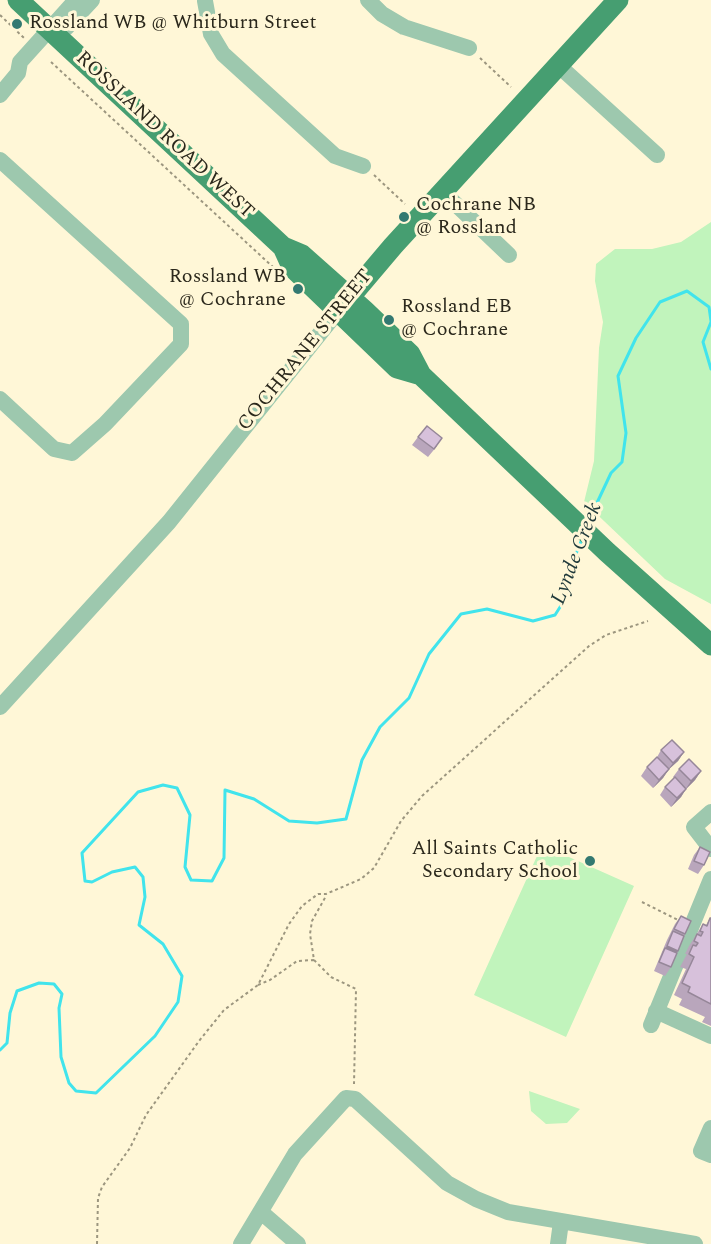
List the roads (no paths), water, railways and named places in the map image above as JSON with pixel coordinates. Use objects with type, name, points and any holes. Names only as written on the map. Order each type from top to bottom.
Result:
[{"type":"main road","name":"ROSSLAND ROAD WEST","points":[[18,0],[283,247],[303,255],[343,304],[410,354],[421,375],[567,515],[711,645]]},
{"type":"main road","name":"COCHRANE STREET","points":[[343,304],[618,0]]},
{"type":"street","points":[[0,95],[18,73],[29,69],[76,0]]},
{"type":"street","points":[[54,33],[92,0]]},
{"type":"street","points":[[213,0],[204,0],[211,34],[223,54],[335,156],[363,166]]},
{"type":"street","points":[[368,0],[382,14],[404,27],[468,48]]},
{"type":"street","points":[[558,65],[657,155]]},
{"type":"street","points":[[0,160],[181,324],[181,344],[105,424],[72,453],[54,449],[0,399]]},
{"type":"street","points":[[444,193],[509,255]]},
{"type":"street","name":"COCHRANE STREET","points":[[0,707],[169,522],[343,304]]},
{"type":"street","points":[[711,812],[694,827],[711,849]]},
{"type":"street","points":[[711,879],[653,1018],[711,1036]]},
{"type":"street","points":[[241,1244],[295,1154],[346,1098],[355,1099],[447,1183],[476,1199],[508,1212],[695,1244]]},
{"type":"street","points":[[711,1128],[700,1151],[711,1155]]},
{"type":"street","points":[[261,1212],[298,1244]]},
{"type":"street","points":[[558,1244],[561,1222]]},
{"type":"waterway","name":"Lynde Creek","points":[[588,522],[611,473],[622,462],[626,433],[618,376],[636,338],[660,302],[687,291],[709,307],[711,321]]},
{"type":"waterway","name":"Lynde Creek","points":[[711,322],[703,342],[711,369]]},
{"type":"waterway","name":"Lynde Creek","points":[[0,1050],[7,1043],[10,1013],[17,991],[39,983],[54,984],[62,994],[59,1008],[61,1057],[69,1083],[76,1091],[96,1093],[155,1036],[178,1002],[182,976],[163,944],[139,925],[145,897],[143,877],[135,867],[112,872],[92,882],[85,881],[82,853],[138,792],[163,785],[177,788],[190,815],[185,867],[191,880],[212,881],[224,858],[225,790],[254,799],[289,821],[317,823],[346,819],[362,760],[380,727],[409,698],[429,654],[461,614],[487,609],[533,621],[555,615],[569,593],[570,569],[582,539]]},
{"type":"place","name":"Rossland WB @ Whitburn Street","points":[[17,24]]},
{"type":"place","name":"Cochrane NB @ Rossland","points":[[404,217]]},
{"type":"place","name":"Rossland WB @ Cochrane","points":[[298,289]]},
{"type":"place","name":"Rossland EB @ Cochrane","points":[[389,320]]},
{"type":"place","name":"All Saints Catholic Secondary School","points":[[590,861]]}]
